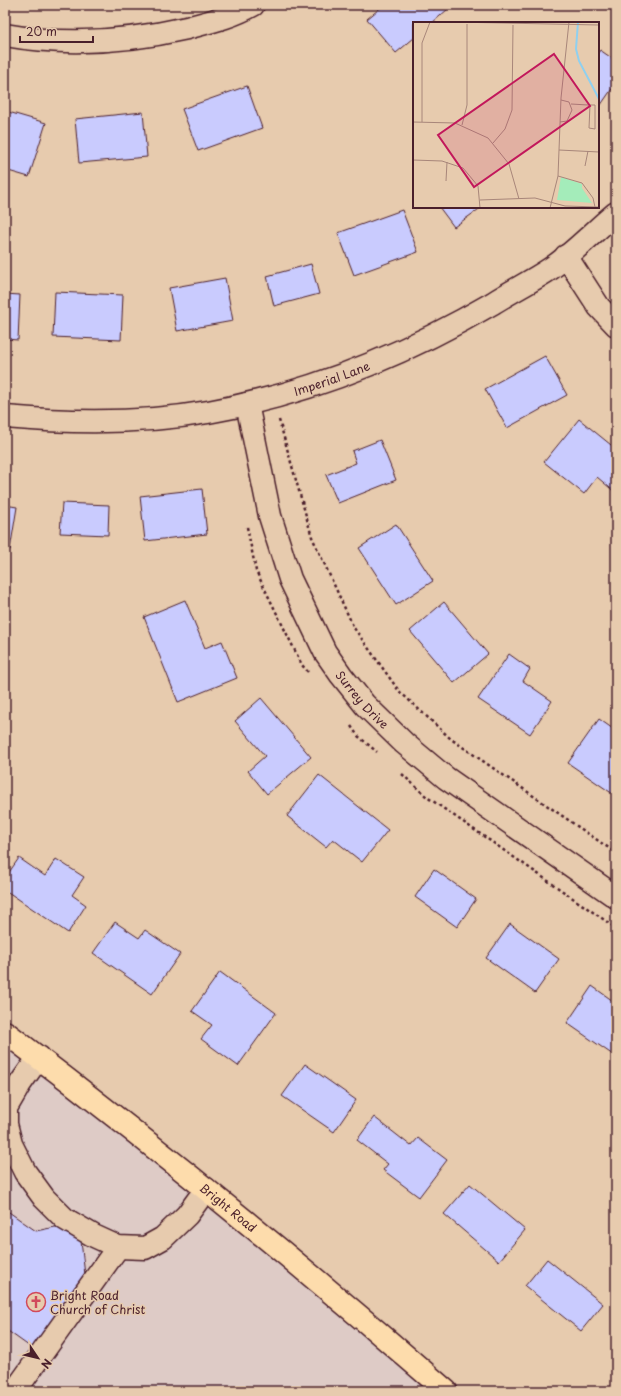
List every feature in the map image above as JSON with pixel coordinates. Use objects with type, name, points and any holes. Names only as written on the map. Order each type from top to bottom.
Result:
[{"type":"main road","name":"Bright Road","points":[[5,1032],[100,1104],[206,1189],[369,1324],[446,1391]]},
{"type":"street","points":[[5,35],[57,41],[93,42],[129,39],[165,33],[216,21],[253,5]]},
{"type":"street","name":"Imperial Lane","points":[[5,417],[41,420],[95,421],[144,419],[207,412],[247,404],[314,385],[366,366],[416,344],[467,318],[550,269],[616,213]]},
{"type":"street","points":[[566,256],[599,307],[616,325]]},
{"type":"street","name":"Surrey Drive","points":[[247,404],[270,516],[290,579],[325,652],[341,675],[365,705],[393,732],[446,778],[616,896]]},
{"type":"street","points":[[39,1057],[20,1084],[6,1108],[6,1124],[11,1144],[24,1172],[44,1198],[65,1219],[94,1236],[118,1247],[145,1248],[163,1238],[187,1215],[206,1189]]},
{"type":"street","points":[[15,1391],[118,1247]]},
{"type":"path","points":[[279,420],[312,537],[354,628],[399,691],[451,739],[616,853]]},
{"type":"shaded area","points":[[5,1032],[446,1391],[5,1391]]},
{"type":"building","points":[[384,5],[445,5],[448,9],[433,22],[413,22],[413,39],[396,53],[367,19]]},
{"type":"building","points":[[600,50],[616,61],[616,83],[599,108]]},
{"type":"building","points":[[247,86],[262,128],[198,151],[182,109]]},
{"type":"building","points":[[5,111],[46,123],[29,177],[5,170]]},
{"type":"building","points":[[143,112],[147,157],[79,163],[75,119]]},
{"type":"building","points":[[440,208],[481,208],[454,227]]},
{"type":"building","points":[[402,210],[418,252],[354,275],[338,233]]},
{"type":"building","points":[[311,264],[319,294],[274,306],[267,276]]},
{"type":"building","points":[[225,278],[233,321],[177,331],[169,288]]},
{"type":"building","points":[[55,292],[123,295],[121,340],[53,337]]},
{"type":"building","points":[[5,294],[20,295],[18,340],[5,339]]},
{"type":"building","points":[[545,356],[567,395],[507,428],[485,389]]},
{"type":"building","points":[[579,419],[616,449],[616,493],[597,477],[584,494],[544,462]]},
{"type":"building","points":[[380,440],[396,480],[338,503],[326,475],[356,463],[352,451]]},
{"type":"building","points":[[202,489],[207,534],[145,541],[140,496]]},
{"type":"building","points":[[62,503],[109,505],[108,535],[60,533]]},
{"type":"building","points":[[5,505],[17,507],[10,550],[5,550]]},
{"type":"building","points":[[396,524],[433,581],[396,605],[359,548]]},
{"type":"building","points":[[185,600],[205,648],[222,641],[237,678],[178,702],[144,617]]},
{"type":"building","points":[[444,602],[488,654],[454,683],[410,631]]},
{"type":"building","points":[[509,654],[530,669],[523,681],[552,701],[530,734],[478,699]]},
{"type":"building","points":[[261,698],[311,757],[267,794],[248,771],[265,756],[235,721]]},
{"type":"building","points":[[599,719],[616,731],[616,790],[613,794],[568,763]]},
{"type":"building","points":[[319,775],[388,830],[362,862],[333,839],[326,847],[287,816]]},
{"type":"building","points":[[19,858],[45,876],[56,859],[84,877],[72,895],[86,905],[68,933],[5,890],[5,878]]},
{"type":"building","points":[[434,869],[476,899],[457,927],[415,897]]},
{"type":"building","points":[[115,922],[139,938],[145,930],[180,954],[152,994],[93,953]]},
{"type":"building","points":[[510,924],[559,959],[535,993],[486,958]]},
{"type":"building","points":[[220,972],[276,1013],[238,1066],[201,1039],[212,1025],[192,1011]]},
{"type":"building","points":[[592,986],[616,1003],[616,1057],[567,1023]]},
{"type":"building","points":[[305,1064],[356,1100],[334,1132],[282,1096]]},
{"type":"building","points":[[374,1117],[411,1146],[418,1138],[447,1160],[419,1197],[383,1170],[388,1164],[357,1140]]},
{"type":"building","points":[[470,1184],[525,1230],[499,1261],[444,1214]]},
{"type":"building","name":"Bright Road Church of Christ","points":[[6,1210],[36,1231],[60,1226],[81,1241],[85,1275],[33,1349],[5,1329]]},
{"type":"building","points":[[547,1259],[603,1304],[581,1331],[525,1286]]},
{"type":"place","name":"Bright Road Church of Christ","points":[[36,1302]]}]
